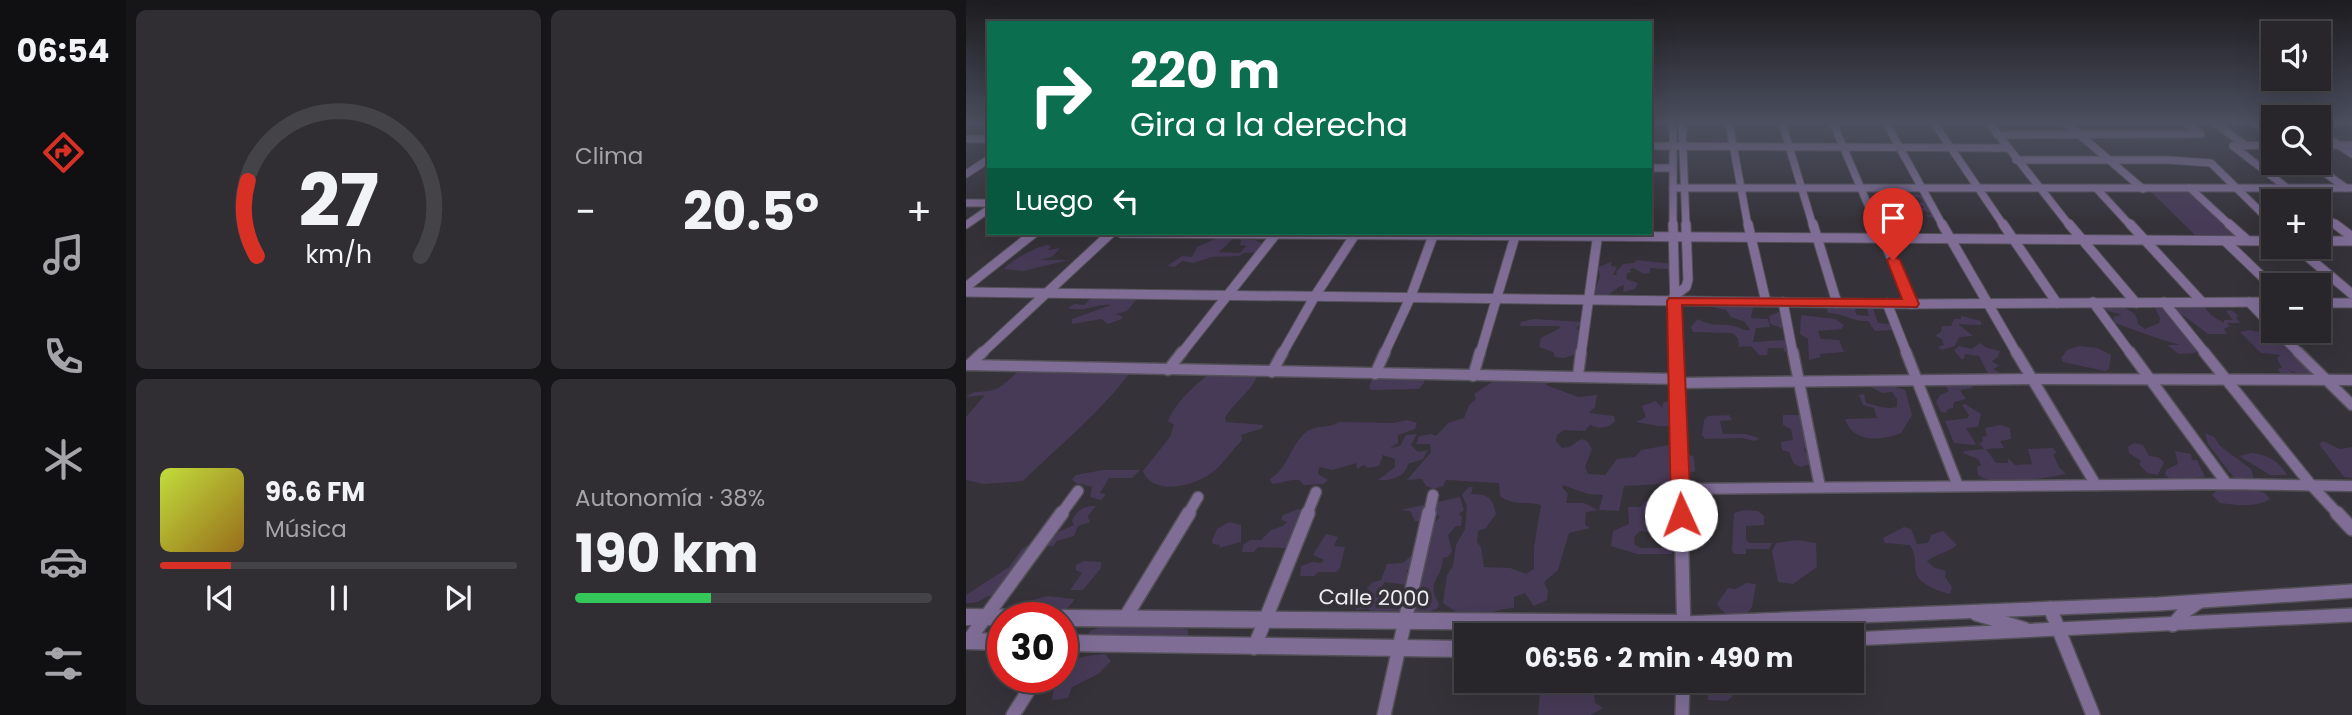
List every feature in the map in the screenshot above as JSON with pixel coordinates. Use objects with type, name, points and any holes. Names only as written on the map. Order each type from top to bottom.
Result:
[{"type":"street","points":[[1674,298],[1686,287],[1688,280],[1686,238],[1672,168],[1675,156]]},
{"type":"street","points":[[1677,156],[1678,188],[1673,238],[1674,298],[1680,489],[1690,623]]},
{"type":"street","points":[[1733,156],[1738,188],[1754,238],[1766,302]]},
{"type":"street","points":[[1791,156],[1838,303]]},
{"type":"street","points":[[1849,156],[1911,304]]},
{"type":"street","points":[[1903,156],[1987,304],[2096,485]]},
{"type":"street","points":[[1956,156],[2057,303]]},
{"type":"street","points":[[2013,156],[2136,303]]},
{"type":"street","points":[[2105,156],[2144,190]]},
{"type":"street","points":[[2246,156],[2285,188]]},
{"type":"street","points":[[966,174],[987,160]]},
{"type":"street","points":[[2016,160],[2207,162],[2238,187],[2261,211]]},
{"type":"street","points":[[1652,167],[1672,168]]},
{"type":"street","points":[[2328,175],[2350,190]]},
{"type":"street","points":[[1678,188],[2144,190],[2238,187],[2350,190]]},
{"type":"street","points":[[2190,188],[2247,240]]},
{"type":"street","points":[[2098,189],[2202,302]]},
{"type":"street","points":[[966,202],[987,203]]},
{"type":"street","points":[[966,225],[987,210]]},
{"type":"street","points":[[2331,222],[2352,239]]},
{"type":"street","points":[[966,289],[1032,235]]},
{"type":"street","points":[[968,365],[1109,235]]},
{"type":"street","points":[[1168,370],[1275,235]]},
{"type":"street","points":[[1272,372],[1315,296],[1354,235]]},
{"type":"street","points":[[1375,374],[1411,296],[1434,235]]},
{"type":"street","points":[[1473,376],[1515,235],[2261,241]]},
{"type":"street","points":[[1578,376],[1598,235]]},
{"type":"street","points":[[2331,240],[2352,239]]},
{"type":"street","points":[[2225,240],[2261,275]]},
{"type":"street","points":[[2310,259],[2352,294]]},
{"type":"street","points":[[966,289],[1045,293],[1674,298],[1911,304],[2261,302]]},
{"type":"street","points":[[1783,302],[1821,487]]},
{"type":"street","points":[[2093,302],[2227,484]]},
{"type":"street","points":[[2164,302],[2312,486],[2352,529]]},
{"type":"street","points":[[2249,302],[2261,314]]},
{"type":"street","points":[[1887,303],[1958,486]]},
{"type":"street","points":[[2331,303],[2352,303]]},
{"type":"street","points":[[2289,343],[2352,405]]},
{"type":"street","points":[[968,365],[1578,376],[1678,381],[2352,380]]},
{"type":"street","points":[[1680,489],[2227,484],[2352,486]]},
{"type":"street","points":[[967,641],[1078,491]]},
{"type":"street","points":[[1254,648],[1317,492]]},
{"type":"street","points":[[1384,715],[1433,495]]},
{"type":"street","points":[[1125,618],[1198,497]]},
{"type":"street","points":[[1740,623],[2352,591]]},
{"type":"street","points":[[2173,625],[2183,613],[2201,601]]},
{"type":"street","points":[[2050,608],[2093,715]]},
{"type":"street","points":[[1972,612],[1995,622],[2039,632]]},
{"type":"street","points":[[1864,639],[2352,615]]},
{"type":"street","points":[[966,617],[985,617]]},
{"type":"street","points":[[1852,623],[1861,617]]},
{"type":"street","name":"Calle 2000","points":[[1078,618],[1454,623]]},
{"type":"street","points":[[967,641],[987,642]]},
{"type":"street","points":[[1078,643],[1454,649]]},
{"type":"street","points":[[1013,715],[1027,693]]},
{"type":"street","points":[[1682,715],[1683,693]]},
{"type":"shaded area","points":[[1888,189],[1929,196],[1937,205],[1938,219],[1925,216],[1932,214],[1920,209],[1925,207],[1917,204],[1923,202],[1921,198],[1908,196],[1916,203],[1910,205],[1922,222],[1905,225],[1901,221],[1888,221],[1910,218],[1894,211],[1903,210],[1907,205],[1893,201],[1882,203],[1882,199],[1871,192],[1890,194]]},
{"type":"shaded area","points":[[2150,191],[2193,192],[2245,237],[2197,237]]},
{"type":"shaded area","points":[[1219,237],[1234,238],[1219,252],[1240,253],[1246,246],[1240,245],[1241,239],[1255,240],[1263,244],[1261,252],[1212,257],[1193,263],[1182,261],[1175,267],[1167,266],[1182,256],[1192,257],[1197,247]]},
{"type":"shaded area","points":[[1051,246],[1048,250],[1060,248],[1052,257],[1040,260],[1069,260],[1023,271],[1004,269],[1024,254]]},
{"type":"shaded area","points":[[1637,260],[1673,264],[1675,277],[1668,274],[1668,269],[1650,268],[1650,273],[1644,274],[1633,268],[1629,270],[1632,272],[1627,273],[1626,279],[1638,283],[1635,289],[1623,292],[1624,285],[1604,296],[1594,293],[1600,277],[1598,267],[1611,262],[1611,266],[1617,267],[1613,275],[1617,275],[1616,272],[1623,264]]},
{"type":"shaded area","points":[[1093,296],[1139,296],[1127,311],[1116,314],[1122,316],[1122,319],[1108,324],[1101,319],[1072,324],[1072,319],[1111,305],[1068,308],[1074,304],[1084,305]]},
{"type":"shaded area","points":[[1720,302],[1750,302],[1753,308],[1751,318],[1768,319],[1770,327],[1756,328],[1753,342],[1784,340],[1783,329],[1770,324],[1769,316],[1779,312],[1785,314],[1792,349],[1785,352],[1783,348],[1768,348],[1767,355],[1759,355],[1751,346],[1739,347],[1738,338],[1732,333],[1693,332],[1691,327],[1698,319],[1750,330],[1745,322],[1731,317],[1726,310],[1712,307]]},
{"type":"shaded area","points":[[2172,303],[2203,305],[2211,315],[2224,323],[2224,320],[2233,320],[2226,311],[2231,310],[2239,316],[2236,317],[2240,323],[2227,323],[2230,326],[2224,329],[2227,334],[2208,334],[2172,307]]},
{"type":"shaded area","points":[[2118,304],[2134,313],[2138,324],[2145,329],[2159,323],[2160,318],[2154,306],[2162,306],[2197,350],[2195,353],[2179,354],[2167,345],[2180,345],[2115,323],[2113,317],[2122,315],[2105,310],[2102,305]]},
{"type":"shaded area","points":[[1866,306],[1872,306],[1878,323],[1890,324],[1893,330],[1875,331],[1868,321],[1828,313],[1826,307],[1857,307],[1857,315],[1869,316]]},
{"type":"shaded area","points":[[1801,315],[1835,319],[1844,325],[1841,329],[1818,331],[1821,339],[1839,340],[1844,352],[1820,354],[1821,357],[1809,360],[1808,339],[1800,334]]},
{"type":"shaded area","points":[[1961,316],[1981,321],[1981,325],[1958,324],[1973,336],[1959,337],[1955,346],[1942,350],[1938,347],[1944,345],[1942,339],[1935,336],[1941,332],[1942,326],[1951,326],[1954,319],[1961,319]]},
{"type":"shaded area","points":[[1534,319],[1584,322],[1576,328],[1580,331],[1576,354],[1564,358],[1555,357],[1553,352],[1539,347],[1541,338],[1560,328],[1520,326],[1521,322]]},
{"type":"shaded area","points":[[2240,332],[2261,332],[2261,343],[2285,343],[2305,364],[2302,366],[2312,366],[2326,375],[2303,376],[2287,369],[2296,375],[2291,377],[2281,374],[2278,369],[2282,368],[2277,359],[2280,355],[2261,353]]},
{"type":"shaded area","points":[[1980,343],[2000,351],[1998,357],[1992,361],[1999,366],[1993,369],[2002,374],[1989,376],[1979,356],[1965,354],[1964,359],[1961,359],[1954,350],[1959,346],[1972,349]]},
{"type":"shaded area","points":[[2079,346],[2097,348],[2111,355],[2109,369],[2105,371],[2063,362],[2061,358],[2067,350]]},
{"type":"shaded area","points":[[1022,369],[1132,370],[1094,414],[1023,481],[984,484],[966,480],[966,417],[985,395],[966,397],[972,393],[997,388]]},
{"type":"shaded area","points":[[1209,374],[1257,375],[1252,386],[1225,418],[1226,422],[1263,425],[1263,428],[1241,435],[1242,440],[1221,464],[1199,480],[1172,487],[1154,483],[1143,471],[1170,437],[1174,425],[1168,421],[1171,415],[1186,395]]},
{"type":"shaded area","points":[[1505,374],[1551,379],[1546,385],[1578,397],[1597,395],[1595,407],[1589,413],[1614,416],[1615,421],[1604,428],[1590,425],[1585,431],[1564,430],[1557,435],[1556,441],[1562,448],[1570,447],[1581,439],[1587,441],[1592,449],[1585,467],[1588,474],[1605,475],[1617,459],[1635,457],[1641,450],[1669,445],[1694,457],[1695,471],[1684,475],[1679,483],[1624,486],[1619,511],[1599,510],[1603,495],[1588,494],[1563,485],[1568,494],[1566,503],[1584,503],[1598,510],[1586,512],[1585,525],[1590,528],[1569,533],[1558,570],[1544,582],[1548,591],[1547,600],[1534,606],[1525,593],[1514,597],[1514,608],[1473,618],[1456,612],[1443,603],[1447,575],[1453,566],[1456,545],[1465,529],[1467,506],[1462,495],[1469,487],[1473,487],[1471,494],[1489,498],[1495,509],[1496,514],[1486,528],[1478,531],[1477,542],[1481,547],[1484,567],[1510,568],[1526,574],[1534,569],[1534,547],[1541,505],[1505,499],[1500,496],[1499,483],[1446,480],[1443,486],[1434,489],[1426,486],[1422,479],[1407,480],[1431,452],[1430,444],[1416,444],[1419,436],[1436,436],[1448,423],[1464,418],[1469,405],[1476,399],[1474,394]]},
{"type":"shaded area","points":[[1373,376],[1424,378],[1424,383],[1419,389],[1371,390],[1369,387]]},
{"type":"shaded area","points":[[1865,384],[1893,386],[1905,390],[1912,415],[1901,433],[1885,438],[1869,438],[1861,436],[1849,427],[1845,419],[1877,418],[1874,408],[1863,405],[1859,395],[1864,394],[1866,403],[1885,408],[1897,407],[1897,399],[1892,392],[1882,393]]},
{"type":"shaded area","points":[[1971,385],[1973,388],[1960,390],[1966,399],[1954,402],[1953,408],[1946,413],[1941,412],[1936,402],[1940,395],[1949,391],[1946,386]]},
{"type":"shaded area","points":[[1670,400],[1678,402],[1676,424],[1661,426],[1636,422],[1646,417],[1642,406],[1656,401],[1662,408],[1663,403]]},
{"type":"shaded area","points":[[1965,404],[1981,414],[1978,427],[1966,428],[1976,444],[1974,445],[1954,443],[1945,421],[1968,418],[1969,415],[1962,405]]},
{"type":"shaded area","points":[[1729,415],[1732,420],[1720,421],[1723,434],[1746,434],[1759,438],[1755,441],[1742,438],[1705,439],[1702,435],[1704,420],[1708,416]]},
{"type":"shaded area","points":[[1783,415],[1803,415],[1813,442],[1804,449],[1813,456],[1815,463],[1801,467],[1794,464],[1789,452],[1782,450],[1781,442],[1793,440],[1791,429],[1783,425]]},
{"type":"shaded area","points":[[1407,420],[1417,423],[1415,429],[1398,435],[1398,443],[1390,448],[1400,446],[1406,435],[1417,434],[1411,445],[1418,452],[1428,450],[1423,459],[1408,464],[1404,472],[1397,477],[1378,480],[1395,467],[1395,459],[1383,455],[1379,466],[1368,468],[1364,465],[1357,469],[1356,463],[1333,470],[1319,467],[1318,474],[1328,480],[1323,484],[1304,485],[1295,480],[1272,484],[1270,479],[1280,470],[1307,431],[1339,422],[1393,423]]},
{"type":"shaded area","points":[[2000,425],[2010,428],[2011,439],[2000,441],[2004,448],[1986,449],[1996,463],[2008,463],[2008,458],[2015,465],[2032,464],[2028,449],[2053,448],[2057,453],[2053,454],[2059,467],[2066,474],[2007,481],[1985,479],[1978,475],[1977,467],[1981,465],[1978,459],[1963,453],[1984,449],[1979,443],[1983,442],[1982,437],[1987,436],[1985,428]]},
{"type":"shaded area","points":[[2205,433],[2214,437],[2220,446],[2251,469],[2254,479],[2234,478],[2208,444]]},
{"type":"shaded area","points":[[2323,441],[2340,449],[2352,447],[2352,478],[2344,477],[2319,444]]},
{"type":"shaded area","points":[[2134,443],[2143,445],[2149,456],[2158,457],[2164,462],[2158,475],[2147,473],[2139,464],[2141,461],[2129,453],[2128,447]]},
{"type":"shaded area","points":[[2175,451],[2191,454],[2192,460],[2197,460],[2205,477],[2172,480],[2165,475],[2166,470],[2178,464]]},
{"type":"shaded area","points":[[2252,453],[2272,460],[2281,466],[2287,475],[2270,475],[2239,456]]},
{"type":"shaded area","points":[[1103,470],[1140,470],[1132,478],[1109,478],[1100,493],[1106,494],[1101,500],[1090,497],[1092,487],[1076,483],[1072,479],[1076,475]]},
{"type":"shaded area","points":[[2256,490],[2265,493],[2270,499],[2259,504],[2239,505],[2220,503],[2212,495],[2216,491]]},
{"type":"shaded area","points":[[1460,497],[1464,510],[1459,514],[1462,517],[1461,526],[1456,526],[1448,535],[1452,551],[1448,557],[1443,558],[1434,585],[1439,604],[1437,609],[1420,615],[1413,614],[1421,557],[1431,539],[1435,522],[1440,517],[1435,513],[1422,521],[1415,521],[1410,511],[1400,510]]},
{"type":"shaded area","points":[[1649,498],[1656,498],[1661,508],[1676,508],[1675,519],[1649,515],[1644,518],[1649,522],[1670,524],[1670,529],[1658,533],[1640,531],[1634,537],[1635,545],[1641,548],[1672,548],[1672,554],[1637,554],[1611,546],[1613,531],[1629,524],[1628,507],[1640,507]]},
{"type":"shaded area","points":[[1096,506],[1088,516],[1090,522],[1078,526],[1074,536],[1057,541],[1053,546],[1046,546],[1060,531],[1074,525],[1072,521],[1078,512]]},
{"type":"shaded area","points":[[1298,509],[1313,515],[1314,519],[1306,526],[1308,533],[1289,554],[1285,552],[1286,548],[1258,547],[1254,552],[1242,552],[1243,545],[1250,540],[1261,540],[1271,530],[1283,526],[1287,522],[1281,520],[1283,515]]},
{"type":"shaded area","points":[[1758,511],[1764,516],[1764,525],[1746,526],[1746,539],[1749,543],[1772,543],[1769,549],[1746,549],[1746,554],[1734,554],[1734,513]]},
{"type":"shaded area","points":[[1229,522],[1241,525],[1241,542],[1219,548],[1220,545],[1213,544],[1212,541],[1217,529]]},
{"type":"shaded area","points":[[1904,527],[1911,529],[1917,544],[1928,543],[1931,535],[1943,531],[1957,545],[1927,561],[1933,567],[1946,571],[1945,577],[1952,587],[1950,594],[1921,581],[1916,573],[1910,545],[1885,543],[1883,538]]},
{"type":"shaded area","points":[[1326,534],[1338,537],[1334,546],[1345,547],[1340,568],[1336,572],[1300,576],[1301,566],[1312,562],[1321,563],[1324,560],[1313,555]]},
{"type":"shaded area","points":[[1797,540],[1816,543],[1817,567],[1793,584],[1778,582],[1772,551],[1776,543]]},
{"type":"shaded area","points":[[1031,543],[1035,546],[996,595],[966,603],[966,595],[1009,567],[1022,549]]},
{"type":"shaded area","points":[[1413,554],[1418,564],[1406,571],[1411,577],[1407,585],[1385,582],[1380,589],[1378,601],[1392,605],[1398,599],[1405,598],[1405,611],[1389,611],[1376,617],[1368,609],[1356,610],[1355,602],[1369,593],[1367,588],[1373,582],[1381,580],[1387,564],[1403,563]]},
{"type":"shaded area","points":[[1084,561],[1101,562],[1101,568],[1083,590],[1070,590],[1082,573],[1076,570],[1076,565]]},
{"type":"shaded area","points":[[1746,583],[1756,584],[1752,607],[1745,616],[1732,616],[1723,611],[1717,604],[1728,588],[1736,589]]},
{"type":"shaded area","points":[[1048,596],[1075,599],[1072,602],[1032,602]]},
{"type":"shaded area","points":[[1137,621],[1138,627],[1171,622],[1188,630],[1188,636],[1179,643],[1135,653],[1132,643],[1085,641],[1090,631]]},
{"type":"shaded area","points":[[1105,654],[1111,661],[1098,674],[1078,684],[1078,658]]},
{"type":"shaded area","points":[[1053,693],[1070,693],[1068,698],[1052,700]]},
{"type":"shaded area","points":[[1540,693],[1594,693],[1595,703],[1603,708],[1590,715],[1538,715]]},
{"type":"shaded area","points":[[1707,693],[1734,693],[1727,701],[1708,700]]},
{"type":"route","points":[[1681,515],[1675,301],[1911,304],[1893,260]]}]
